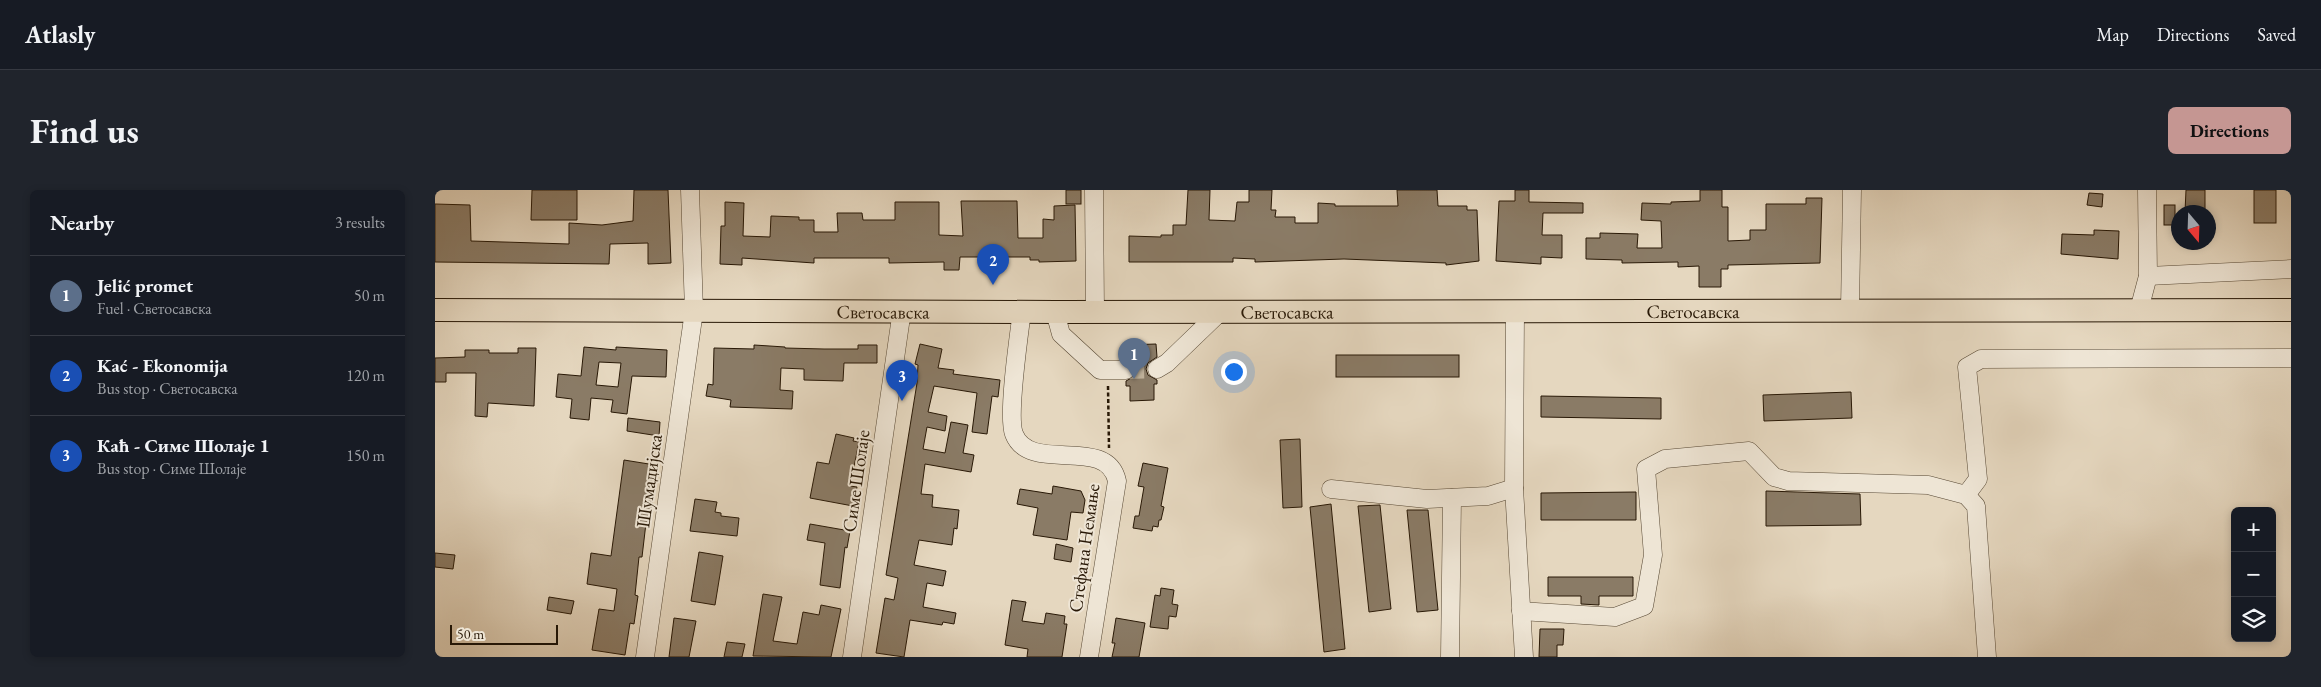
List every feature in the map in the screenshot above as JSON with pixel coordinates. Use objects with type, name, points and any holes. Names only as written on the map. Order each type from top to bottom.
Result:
[{"type":"main road","name":"Светосавска","points":[[435,310],[902,310],[1055,312],[1850,309],[2291,310]]},
{"type":"street","name":"Шумадијска","points":[[645,657],[694,311],[690,190]]},
{"type":"street","points":[[1094,190],[1095,312]]},
{"type":"street","points":[[1850,309],[1851,190]]},
{"type":"street","points":[[2139,310],[2148,276],[2147,190]]},
{"type":"street","points":[[2148,276],[2291,269]]},
{"type":"street","name":"Симе Шолаје","points":[[852,657],[902,310]]},
{"type":"street","points":[[1515,310],[1514,488],[1523,657]]},
{"type":"street","name":"Стефана Немање","points":[[1021,311],[1012,414],[1013,432],[1016,439],[1031,451],[1087,457],[1109,465],[1115,475],[1117,488],[1089,657]]},
{"type":"street","points":[[1055,312],[1061,334],[1100,370],[1126,370]]},
{"type":"street","points":[[1157,369],[1167,363],[1220,312]]},
{"type":"street","points":[[1966,495],[1979,478],[1967,367],[1981,359],[2291,358]]},
{"type":"street","points":[[1521,611],[1615,617],[1645,606],[1653,555],[1646,469],[1665,459],[1749,451],[1774,477],[1788,481],[1928,485],[1966,495],[1976,506],[1987,657]]},
{"type":"street","points":[[1331,489],[1427,499],[1488,496],[1514,488]]},
{"type":"street","points":[[1450,657],[1452,498]]},
{"type":"path","points":[[1108,370],[1109,465]]},
{"type":"building","points":[[532,190],[577,190],[577,220],[531,220]]},
{"type":"building","points":[[634,190],[668,190],[671,263],[648,264],[648,243],[610,244],[609,264],[435,262],[435,204],[470,205],[471,241],[569,244],[569,223],[602,225],[633,221]]},
{"type":"building","points":[[1066,190],[1081,190],[1081,204],[1066,204]]},
{"type":"building","points":[[1188,190],[1210,190],[1209,220],[1235,221],[1237,202],[1249,202],[1249,190],[1272,190],[1271,210],[1276,210],[1275,217],[1295,217],[1295,223],[1318,223],[1318,203],[1335,204],[1335,206],[1398,206],[1397,190],[1437,190],[1438,206],[1467,206],[1467,210],[1477,210],[1479,261],[1446,265],[1446,263],[1344,259],[1255,262],[1255,259],[1233,258],[1233,262],[1129,262],[1129,236],[1161,237],[1161,235],[1173,235],[1173,225],[1186,225]]},
{"type":"building","points":[[1515,190],[1529,190],[1529,202],[1583,203],[1583,213],[1543,213],[1542,235],[1562,235],[1562,258],[1541,257],[1541,264],[1496,261],[1499,201],[1515,201]]},
{"type":"building","points":[[1700,190],[1722,190],[1722,207],[1728,207],[1728,241],[1750,240],[1750,230],[1766,230],[1766,204],[1806,204],[1806,198],[1822,198],[1820,263],[1728,265],[1728,269],[1721,269],[1721,287],[1699,287],[1699,266],[1678,267],[1678,262],[1622,263],[1622,260],[1586,259],[1586,238],[1600,238],[1600,233],[1638,234],[1637,248],[1662,248],[1661,221],[1641,220],[1642,203],[1671,204],[1671,202],[1700,201]]},
{"type":"building","points":[[2186,190],[2205,190],[2205,205],[2185,205]]},
{"type":"building","points":[[2254,190],[2276,190],[2276,223],[2254,223]]},
{"type":"building","points":[[2089,193],[2103,194],[2102,207],[2087,205]]},
{"type":"building","points":[[961,201],[1017,201],[1018,238],[1043,238],[1043,219],[1054,220],[1054,206],[1075,205],[1076,261],[1039,262],[1039,260],[1030,260],[1030,257],[960,257],[959,270],[944,270],[944,262],[889,263],[889,258],[814,258],[814,263],[742,258],[742,265],[720,264],[721,226],[725,226],[725,202],[744,203],[743,236],[770,237],[771,216],[799,217],[799,220],[814,220],[814,232],[838,232],[837,213],[862,213],[863,220],[895,220],[895,202],[939,202],[939,235],[963,236]]},
{"type":"building","points":[[2164,205],[2171,205],[2171,225],[2164,225]]},
{"type":"building","points":[[2094,230],[2119,231],[2118,259],[2061,254],[2062,234],[2094,235]]},
{"type":"building","points":[[920,344],[942,349],[938,368],[954,370],[953,374],[1000,380],[998,397],[992,396],[987,434],[972,432],[977,393],[934,386],[928,412],[947,416],[945,431],[927,427],[923,449],[945,453],[951,422],[968,425],[963,453],[974,455],[971,472],[925,464],[921,494],[933,495],[932,507],[959,510],[957,529],[954,528],[952,545],[919,540],[914,565],[946,571],[943,586],[927,583],[923,607],[956,613],[954,624],[943,622],[942,625],[910,620],[904,657],[876,653],[885,598],[894,600],[898,578],[886,575],[917,383],[918,365],[915,364]]},
{"type":"building","points":[[1156,344],[1157,357],[1148,363],[1146,369],[1148,375],[1157,380],[1157,384],[1154,384],[1154,400],[1130,401],[1130,386],[1126,386],[1126,381],[1135,376],[1137,370],[1132,361],[1126,359],[1126,345]]},
{"type":"building","points":[[754,345],[785,348],[858,349],[858,345],[877,345],[877,363],[844,363],[843,381],[804,380],[804,369],[781,368],[780,390],[793,391],[792,409],[730,407],[731,400],[706,396],[708,384],[713,385],[714,348],[754,349]]},
{"type":"building","points":[[584,347],[616,350],[616,347],[667,350],[666,377],[632,376],[627,414],[611,412],[613,400],[591,398],[589,420],[570,418],[572,399],[556,397],[558,374],[581,376]],"holes":[[[599,362],[621,363],[618,387],[596,385]]]},
{"type":"building","points":[[518,348],[536,348],[534,406],[488,403],[487,417],[475,416],[476,373],[446,373],[446,382],[435,382],[435,358],[465,357],[465,350],[489,350],[489,353],[518,353]]},
{"type":"building","points":[[1336,355],[1459,355],[1459,377],[1336,377]]},
{"type":"building","points":[[1851,392],[1852,418],[1764,421],[1763,395]]},
{"type":"building","points":[[1541,396],[1661,398],[1661,419],[1541,417]]},
{"type":"building","points":[[628,418],[660,422],[659,436],[627,431]]},
{"type":"building","points":[[836,434],[854,438],[853,441],[859,442],[850,486],[857,487],[853,506],[810,498],[817,462],[829,464]]},
{"type":"building","points":[[1300,439],[1302,507],[1283,508],[1280,440]]},
{"type":"building","points":[[624,460],[655,465],[650,524],[646,523],[642,557],[639,557],[635,595],[638,596],[634,624],[630,623],[625,655],[592,650],[599,609],[614,611],[617,589],[587,584],[591,553],[611,556]]},
{"type":"building","points":[[1143,463],[1168,468],[1161,506],[1164,507],[1161,520],[1159,520],[1158,527],[1153,526],[1152,531],[1133,528],[1135,516],[1139,516],[1144,487],[1138,486]]},
{"type":"building","points":[[1053,486],[1081,491],[1085,500],[1083,513],[1071,512],[1067,540],[1033,535],[1038,508],[1017,504],[1020,489],[1052,494]]},
{"type":"building","points":[[1766,491],[1860,494],[1861,525],[1766,526]]},
{"type":"building","points":[[1636,492],[1636,520],[1541,520],[1541,493]]},
{"type":"building","points":[[695,499],[717,502],[715,512],[721,513],[721,516],[739,518],[737,536],[690,531]]},
{"type":"building","points":[[1331,504],[1345,649],[1324,652],[1310,507]]},
{"type":"building","points":[[1380,505],[1391,609],[1369,612],[1358,506]]},
{"type":"building","points":[[1407,510],[1428,510],[1438,610],[1417,612]]},
{"type":"building","points":[[810,524],[850,531],[847,548],[845,547],[840,588],[820,585],[825,543],[807,540]]},
{"type":"building","points":[[1056,544],[1073,548],[1071,562],[1054,559]]},
{"type":"building","points":[[699,552],[723,556],[715,605],[691,601]]},
{"type":"building","points":[[435,553],[455,555],[453,569],[435,567]]},
{"type":"building","points":[[1548,577],[1633,577],[1633,596],[1599,596],[1599,605],[1581,604],[1581,596],[1548,596]]},
{"type":"building","points":[[1161,588],[1174,590],[1172,604],[1178,605],[1176,617],[1169,616],[1168,629],[1150,627],[1155,595],[1160,596]]},
{"type":"building","points":[[763,594],[782,597],[773,641],[797,644],[803,612],[819,615],[821,605],[841,609],[831,657],[753,656]]},
{"type":"building","points":[[549,597],[574,601],[571,614],[547,610]]},
{"type":"building","points":[[1012,600],[1026,602],[1022,621],[1044,624],[1046,613],[1065,616],[1064,624],[1067,624],[1062,657],[1027,657],[1028,649],[1005,645]]},
{"type":"building","points":[[674,618],[696,621],[689,657],[669,657]]},
{"type":"building","points":[[1116,618],[1145,623],[1139,657],[1112,657],[1115,643],[1112,643]]},
{"type":"building","points":[[1540,629],[1564,629],[1563,645],[1557,645],[1557,657],[1539,657]]},
{"type":"building","points":[[727,642],[745,644],[742,657],[724,657]]},
{"type":"tunnel","points":[[1126,370],[1157,369]]},
{"type":"place","name":"Kać - Ekonomija","points":[[993,285]]},
{"type":"place","name":"Jelić promet","points":[[1134,379]]},
{"type":"place","name":"Каћ - Симе Шолаје 1","points":[[902,401]]}]
